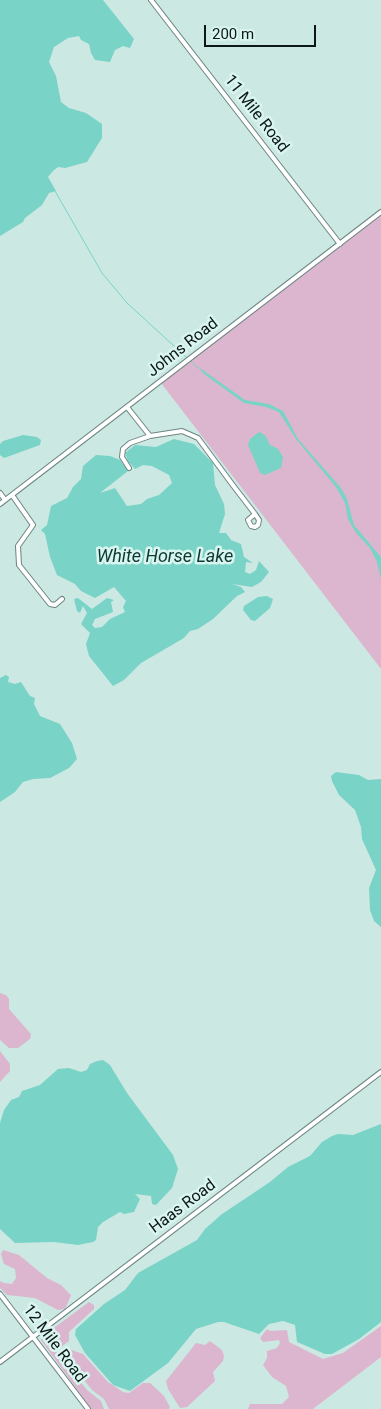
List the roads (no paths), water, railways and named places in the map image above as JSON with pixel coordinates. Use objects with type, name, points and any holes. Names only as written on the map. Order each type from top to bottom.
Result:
[{"type":"street","name":"11 Mile Road","points":[[151,0],[340,244]]},
{"type":"street","name":"Johns Road","points":[[0,504],[381,212]]},
{"type":"street","points":[[128,407],[150,436]]},
{"type":"street","points":[[129,468],[122,456],[123,449],[130,443],[150,436],[182,431],[193,434],[202,443],[255,514]]},
{"type":"street","points":[[0,494],[5,500]]},
{"type":"street","points":[[12,495],[33,525],[18,546],[20,564],[50,604],[55,605],[62,599]]},
{"type":"street","name":"Haas Road","points":[[0,1362],[381,1072]]},
{"type":"street","name":"12 Mile Road","points":[[0,1294],[88,1409]]},
{"type":"water","points":[[0,0],[103,0],[134,39],[130,48],[123,46],[115,50],[110,62],[95,60],[89,44],[81,40],[79,36],[68,38],[54,47],[49,62],[56,76],[61,102],[69,108],[86,113],[102,124],[102,138],[87,162],[65,168],[58,167],[53,171],[48,177],[56,191],[49,193],[42,205],[25,218],[23,222],[0,236]]},
{"type":"water","points":[[197,366],[245,400],[269,404],[283,411],[298,439],[341,488],[347,499],[354,525],[381,557],[381,579],[377,562],[370,548],[356,533],[348,519],[345,503],[336,487],[296,439],[279,412],[266,407],[244,403],[204,374]]},
{"type":"water","points":[[259,432],[265,435],[270,445],[278,449],[283,457],[281,468],[265,475],[260,473],[248,445],[250,439]]},
{"type":"water","points":[[23,435],[37,437],[41,440],[40,445],[4,458],[0,455],[0,444],[3,441]]},
{"type":"water","name":"White Horse Lake","points":[[174,439],[194,444],[213,463],[215,485],[224,504],[225,514],[219,533],[226,533],[231,540],[241,544],[244,557],[253,563],[246,562],[245,572],[250,574],[256,570],[259,561],[269,572],[261,582],[252,587],[232,584],[241,587],[245,592],[237,596],[213,619],[198,629],[190,631],[184,638],[141,663],[124,680],[113,686],[89,656],[86,644],[90,633],[81,624],[87,613],[83,606],[80,613],[77,611],[74,599],[78,598],[92,609],[107,598],[114,600],[111,602],[113,612],[95,619],[92,625],[95,628],[102,627],[110,619],[125,612],[123,607],[126,601],[114,587],[95,598],[81,591],[75,584],[57,575],[50,557],[45,534],[41,530],[47,525],[51,506],[67,498],[73,487],[81,479],[83,466],[96,455],[110,456],[120,460],[128,471],[100,493],[115,488],[127,506],[141,504],[147,499],[159,495],[172,483],[169,475],[152,466],[143,465],[135,469],[128,461],[125,453],[135,445],[156,447]]},
{"type":"water","points":[[267,596],[273,599],[270,608],[255,621],[251,620],[243,610],[244,606],[258,597]]},
{"type":"water","points":[[6,675],[9,677],[8,682],[15,684],[21,682],[30,696],[35,698],[34,704],[40,716],[60,724],[72,743],[77,759],[69,768],[50,778],[33,779],[23,782],[15,792],[0,802],[0,678]]},
{"type":"water","points":[[336,772],[359,775],[368,780],[381,779],[381,927],[374,921],[370,910],[369,888],[376,870],[362,839],[361,827],[355,810],[339,795],[332,781],[331,776]]},
{"type":"water","points":[[103,1060],[110,1065],[127,1093],[173,1155],[178,1169],[172,1188],[156,1205],[152,1204],[151,1196],[135,1194],[140,1199],[134,1212],[124,1214],[120,1212],[103,1222],[98,1227],[96,1240],[93,1242],[78,1245],[54,1242],[15,1243],[0,1229],[0,1123],[4,1110],[11,1100],[19,1097],[22,1091],[40,1085],[58,1069],[69,1068],[81,1072],[87,1070],[90,1064]]},
{"type":"water","points":[[381,1124],[381,1322],[359,1339],[332,1354],[325,1354],[297,1342],[295,1325],[283,1321],[269,1324],[259,1334],[224,1322],[218,1322],[196,1329],[168,1363],[130,1391],[113,1385],[85,1353],[75,1335],[76,1329],[104,1304],[125,1290],[138,1273],[197,1240],[205,1229],[222,1214],[270,1182],[288,1167],[310,1156],[322,1142],[338,1134],[353,1135]]},
{"type":"waterway","points":[[55,191],[102,273],[127,303],[197,367]]}]
